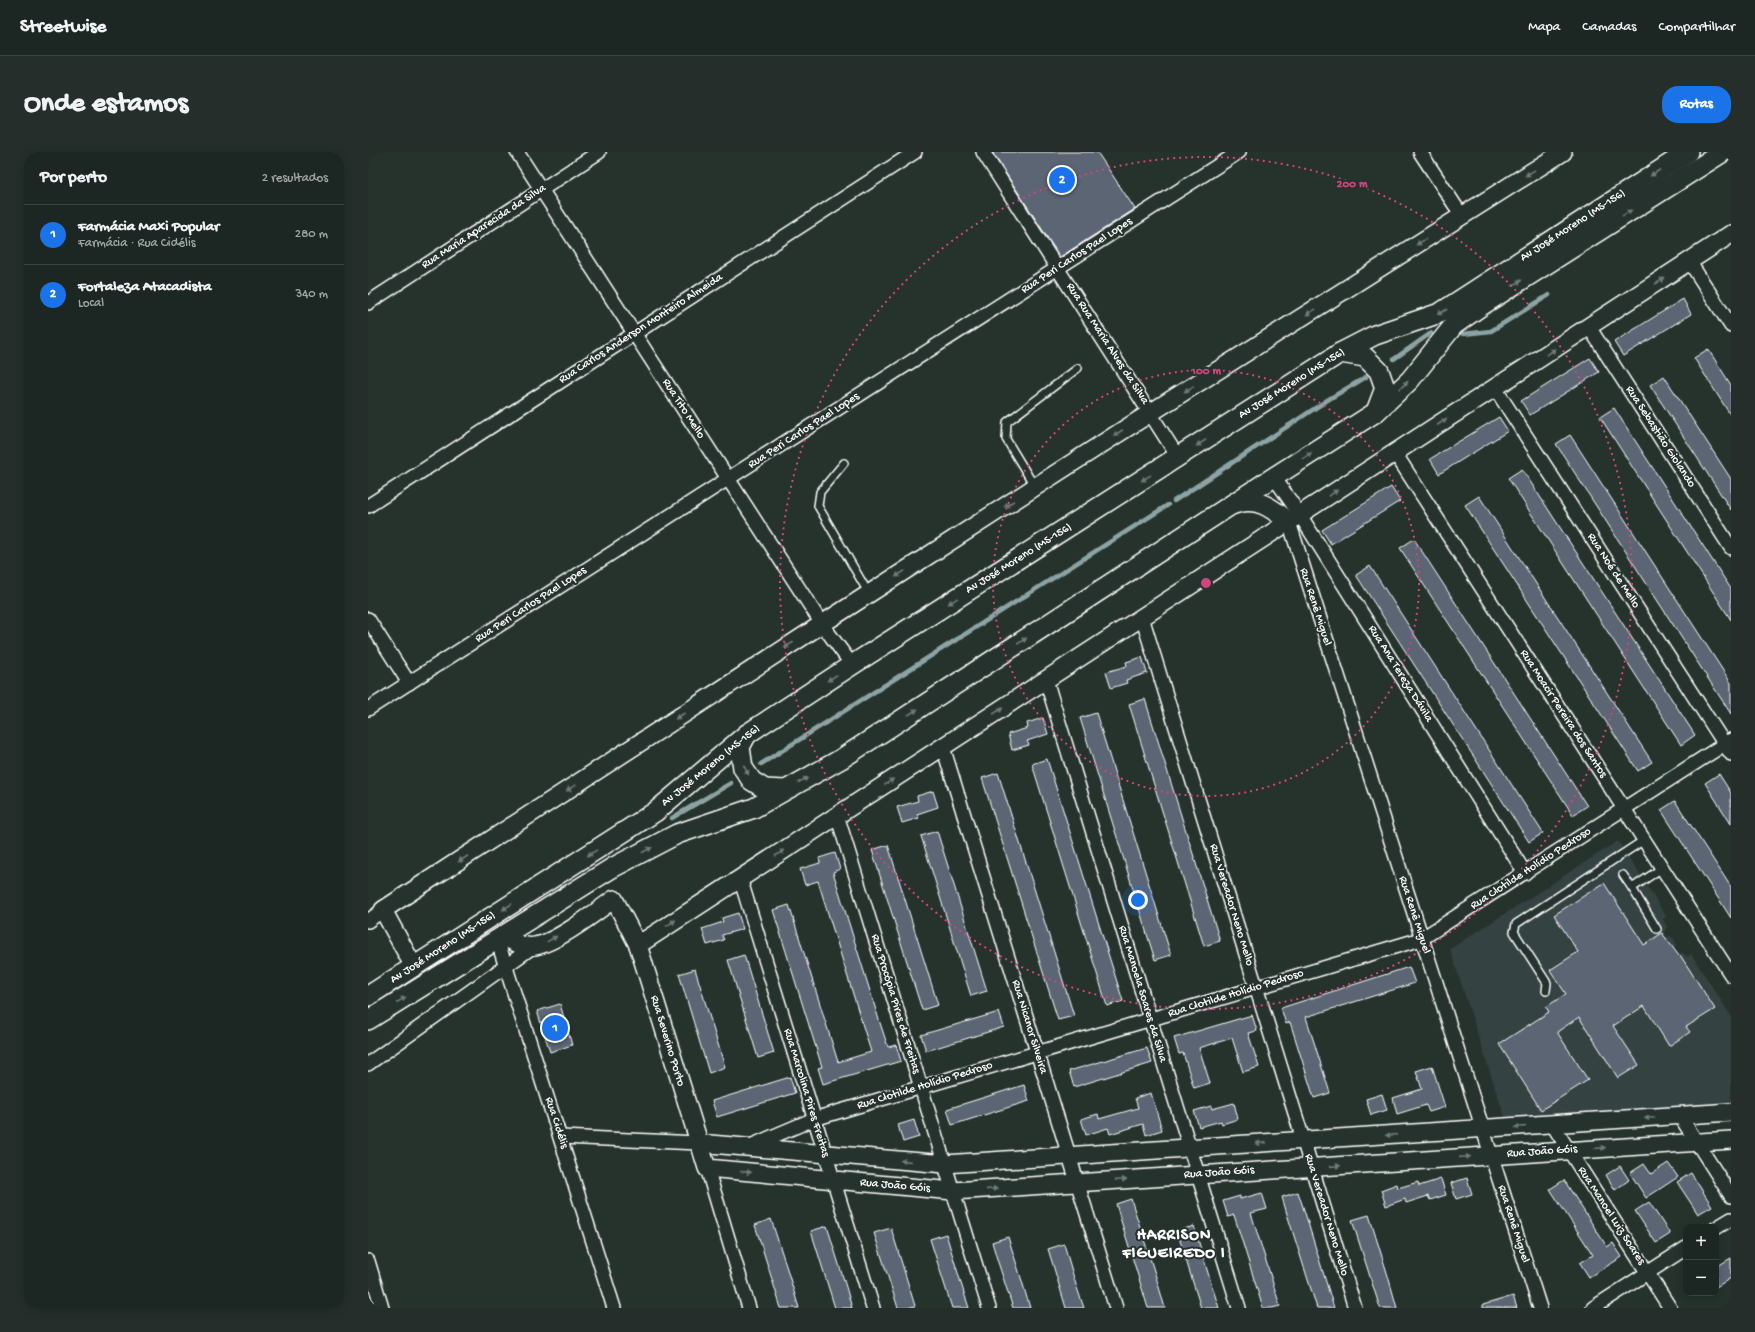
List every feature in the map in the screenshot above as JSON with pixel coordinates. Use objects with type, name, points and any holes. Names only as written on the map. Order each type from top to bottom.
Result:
[{"type":"main road","name":"Av José Moreno (MS-156)","points":[[368,996],[655,812],[747,734],[852,665],[1340,353],[1375,335],[1440,313],[1688,152]]},
{"type":"main road","name":"Av José Moreno (MS-156)","points":[[368,1020],[612,868],[677,834],[754,808],[841,759],[1376,412],[1410,380],[1454,326],[1484,304],[1723,152]]},
{"type":"main road","points":[[1340,353],[1366,357],[1380,370],[1385,388],[1376,412]]},
{"type":"main road","points":[[1233,504],[1246,500],[1266,505],[1294,518]]},
{"type":"main road","points":[[747,734],[740,748],[743,768],[752,781],[765,789],[785,790]]},
{"type":"street","name":"Rua Tito Mello","points":[[517,152],[822,624],[852,665]]},
{"type":"street","name":"Rua Maria Aparecida da Silva","points":[[368,303],[599,152]]},
{"type":"street","name":"Rua Carlos Anderson Monteiro Almeida","points":[[368,506],[915,152]]},
{"type":"street","name":"Rua Rua Maria Alves da Silva","points":[[983,152],[1178,457]]},
{"type":"street","name":"Rua Peri Carlos Pael Lopes","points":[[368,709],[1239,152]]},
{"type":"street","points":[[1420,152],[1462,216]]},
{"type":"street","points":[[368,921],[822,624],[1151,413],[1563,152]]},
{"type":"street","points":[[638,945],[1731,234]]},
{"type":"street","points":[[1690,261],[1731,326]]},
{"type":"street","name":"Rua Sebastião Giolando","points":[[1589,327],[1731,548]]},
{"type":"street","name":"Rua Noé de Mello","points":[[1495,388],[1729,746]]},
{"type":"street","name":"Rua Moacir Pereira dos Santos","points":[[1395,453],[1731,974]]},
{"type":"street","name":"Rua Ana Tereza Dávila","points":[[1274,477],[1294,518],[1525,873]]},
{"type":"street","name":"Rua Renê Miguel","points":[[1294,518],[1421,939],[1540,1308]]},
{"type":"street","name":"Rua Vereador Neno Mello","points":[[1142,617],[1355,1308]]},
{"type":"street","points":[[368,619],[409,683]]},
{"type":"street","name":"Rua Manoela Soares da Silva","points":[[1046,680],[1239,1308]]},
{"type":"street","name":"Rua Clotilde Holídio Pedroso","points":[[698,1143],[747,1148],[814,1119],[1421,939],[1624,809],[1729,746]]},
{"type":"street","name":"Rua Nicanor Silveira","points":[[943,747],[1116,1308]]},
{"type":"street","name":"Rua Procópia Pires de Freitas","points":[[837,815],[989,1308]]},
{"type":"street","name":"Rua Marcolina Pires Freitas","points":[[740,878],[873,1308]]},
{"type":"street","name":"Rua Severino Porto","points":[[534,946],[548,942],[614,899],[638,945],[749,1308]]},
{"type":"street","points":[[383,910],[414,967]]},
{"type":"street","points":[[500,937],[520,945],[534,946]]},
{"type":"street","name":"Rua Cidélis","points":[[500,937],[506,967],[614,1308]]},
{"type":"street","points":[[368,1064],[534,946]]},
{"type":"street","points":[[747,1148],[944,1164],[1482,1130],[1731,1112]]},
{"type":"street","points":[[1680,1116],[1731,1196]]},
{"type":"street","name":"Rua Manoel Luiz Soares","points":[[1552,1124],[1670,1308]]},
{"type":"street","points":[[561,1137],[698,1143]]},
{"type":"street","name":"Rua João Góis","points":[[707,1168],[953,1191],[1731,1140]]},
{"type":"street","points":[[1719,1226],[1731,1219]]},
{"type":"street","points":[[1593,1308],[1683,1250]]},
{"type":"street","points":[[368,1261],[382,1308]]},
{"type":"lane","points":[[1036,487],[1006,439],[1007,422],[1078,368]]},
{"type":"lane","points":[[844,463],[820,492],[818,506],[869,594]]},
{"type":"lane","points":[[1546,991],[1547,983],[1514,932],[1516,924],[1644,840]]},
{"type":"lane","points":[[1632,888],[1662,868]]},
{"type":"lane","points":[[1623,875],[1657,929]]},
{"type":"shaded area","points":[[1618,841],[1666,916],[1663,919],[1667,927],[1664,932],[1666,937],[1670,936],[1674,939],[1676,945],[1674,949],[1677,953],[1683,953],[1687,957],[1691,954],[1731,1016],[1731,1102],[1505,1118],[1450,949]]},
{"type":"building","points":[[992,152],[1097,152],[1135,209],[1060,257]]},
{"type":"building","points":[[1683,299],[1691,314],[1623,356],[1614,342]]},
{"type":"building","points":[[1708,349],[1731,385],[1731,416],[1694,358]]},
{"type":"building","points":[[1590,358],[1599,372],[1530,415],[1521,401]]},
{"type":"building","points":[[1664,376],[1731,479],[1731,510],[1650,385]]},
{"type":"building","points":[[1614,408],[1731,589],[1731,620],[1600,417]]},
{"type":"building","points":[[1499,417],[1508,431],[1439,474],[1430,459]]},
{"type":"building","points":[[1570,435],[1731,683],[1731,714],[1556,444]]},
{"type":"building","points":[[1522,469],[1695,735],[1681,745],[1508,478]]},
{"type":"building","points":[[1391,487],[1400,501],[1331,544],[1322,530]]},
{"type":"building","points":[[1479,496],[1652,762],[1638,771],[1465,505]]},
{"type":"building","points":[[1414,539],[1587,806],[1573,815],[1400,548]]},
{"type":"building","points":[[1370,566],[1543,833],[1529,842],[1356,575]]},
{"type":"building","points":[[1142,657],[1147,673],[1126,680],[1127,683],[1111,688],[1106,672],[1127,666],[1126,662]]},
{"type":"building","points":[[1145,699],[1220,941],[1204,946],[1129,704]]},
{"type":"building","points":[[1096,713],[1171,955],[1155,960],[1080,718]]},
{"type":"building","points":[[1043,718],[1048,734],[1027,741],[1029,745],[1012,750],[1008,734],[1028,728],[1027,723]]},
{"type":"building","points":[[1047,759],[1123,1001],[1107,1006],[1032,764]]},
{"type":"building","points":[[998,773],[1074,1016],[1058,1020],[982,778]]},
{"type":"building","points":[[1719,774],[1731,793],[1731,824],[1705,783]]},
{"type":"building","points":[[933,791],[938,807],[917,814],[919,818],[902,823],[897,807],[918,801],[917,796]]},
{"type":"building","points":[[1675,801],[1731,887],[1731,918],[1661,810]]},
{"type":"building","points":[[937,831],[987,991],[971,996],[921,836]]},
{"type":"building","points":[[888,845],[938,1005],[922,1010],[872,850]]},
{"type":"building","points":[[835,853],[840,869],[833,872],[879,1020],[888,1047],[896,1045],[901,1061],[823,1084],[818,1068],[822,1067],[773,910],[789,905],[838,1062],[871,1052],[818,881],[805,885],[800,869],[820,863],[819,858]]},
{"type":"building","points":[[1604,883],[1644,945],[1662,933],[1679,956],[1680,955],[1715,1009],[1686,1027],[1690,1032],[1669,1046],[1644,1006],[1613,1026],[1639,1065],[1618,1078],[1579,1017],[1557,1032],[1588,1080],[1541,1110],[1499,1044],[1549,1012],[1546,1007],[1566,994],[1550,970],[1578,952],[1554,915]]},
{"type":"building","points":[[738,913],[743,929],[722,935],[724,940],[707,945],[702,929],[723,922],[722,918]]},
{"type":"building","points":[[744,955],[774,1053],[758,1058],[728,960]]},
{"type":"building","points":[[1409,967],[1415,983],[1306,1017],[1330,1093],[1314,1098],[1290,1022],[1286,1024],[1281,1008]]},
{"type":"building","points":[[695,969],[725,1067],[709,1073],[679,974]]},
{"type":"building","points":[[560,1004],[572,1045],[550,1052],[537,1011]]},
{"type":"building","points":[[999,1012],[1004,1027],[926,1051],[921,1035]]},
{"type":"building","points":[[1252,1015],[1257,1031],[1248,1033],[1259,1067],[1243,1072],[1232,1038],[1199,1048],[1210,1083],[1194,1088],[1183,1053],[1179,1054],[1174,1038]]},
{"type":"building","points":[[1147,1048],[1152,1063],[1074,1087],[1069,1071]]},
{"type":"building","points":[[1432,1066],[1445,1107],[1429,1112],[1426,1105],[1397,1114],[1393,1098],[1422,1089],[1416,1071]]},
{"type":"building","points":[[790,1077],[795,1093],[717,1117],[712,1101]]},
{"type":"building","points":[[1024,1085],[1029,1101],[952,1125],[947,1109]]},
{"type":"building","points":[[1151,1093],[1162,1130],[1146,1135],[1143,1124],[1110,1134],[1108,1128],[1086,1135],[1081,1119],[1098,1114],[1099,1119],[1138,1108],[1135,1098]]},
{"type":"building","points":[[1382,1094],[1387,1110],[1371,1115],[1366,1099]]},
{"type":"building","points":[[1234,1103],[1238,1119],[1222,1124],[1221,1121],[1199,1127],[1194,1111],[1211,1106],[1212,1109]]},
{"type":"building","points":[[914,1120],[919,1137],[903,1142],[898,1125]]},
{"type":"building","points":[[1668,1163],[1678,1177],[1646,1198],[1630,1173],[1644,1164],[1651,1174]]},
{"type":"building","points":[[1620,1166],[1629,1180],[1615,1190],[1606,1175]]},
{"type":"building","points":[[1691,1173],[1712,1206],[1698,1214],[1677,1182]]},
{"type":"building","points":[[1467,1178],[1472,1194],[1456,1199],[1451,1183]]},
{"type":"building","points":[[1441,1179],[1446,1195],[1430,1200],[1428,1196],[1406,1203],[1405,1199],[1386,1206],[1381,1190],[1397,1184],[1398,1188],[1418,1182],[1419,1186]]},
{"type":"building","points":[[1564,1180],[1607,1247],[1613,1243],[1622,1257],[1589,1277],[1580,1263],[1593,1255],[1550,1189]]},
{"type":"building","points":[[1298,1192],[1334,1308],[1317,1308],[1287,1214],[1282,1197]]},
{"type":"building","points":[[1262,1193],[1267,1209],[1251,1213],[1280,1306],[1272,1308],[1263,1308],[1234,1215],[1228,1217],[1223,1201],[1240,1196],[1240,1199]]},
{"type":"building","points":[[1131,1199],[1165,1308],[1148,1308],[1116,1204]]},
{"type":"building","points":[[1649,1202],[1670,1234],[1656,1243],[1635,1211]]},
{"type":"building","points":[[1369,1215],[1397,1308],[1380,1308],[1352,1220]]},
{"type":"building","points":[[771,1219],[799,1308],[781,1308],[755,1225]]},
{"type":"building","points":[[827,1226],[852,1308],[835,1308],[811,1231]]},
{"type":"building","points":[[1194,1226],[1219,1308],[1201,1308],[1177,1231]]},
{"type":"building","points":[[891,1228],[915,1306],[898,1308],[874,1233]]},
{"type":"building","points":[[946,1234],[969,1308],[952,1308],[930,1239]]},
{"type":"building","points":[[1008,1237],[1030,1308],[1013,1308],[997,1259],[992,1242]]},
{"type":"building","points":[[1064,1244],[1084,1308],[1066,1308],[1048,1249]]},
{"type":"building","points":[[1731,1258],[1731,1278],[1719,1285],[1719,1265]]},
{"type":"building","points":[[1513,1296],[1517,1308],[1483,1308],[1483,1305]]},
{"type":"waterway","points":[[1463,334],[1491,331],[1549,295]]},
{"type":"waterway","points":[[1394,359],[1431,333]]},
{"type":"waterway","points":[[1174,501],[1329,399],[1366,377]]},
{"type":"waterway","points":[[761,764],[1168,505]]},
{"type":"waterway","points":[[672,818],[731,783]]},
{"type":"place","name":"Fortaleza Atacadista","points":[[1062,180]]},
{"type":"place","name":"Farmácia Maxi Popular","points":[[555,1028]]},
{"type":"district","name":"HARRISON FIGUEIREDO I","points":[[1174,1245]]}]
